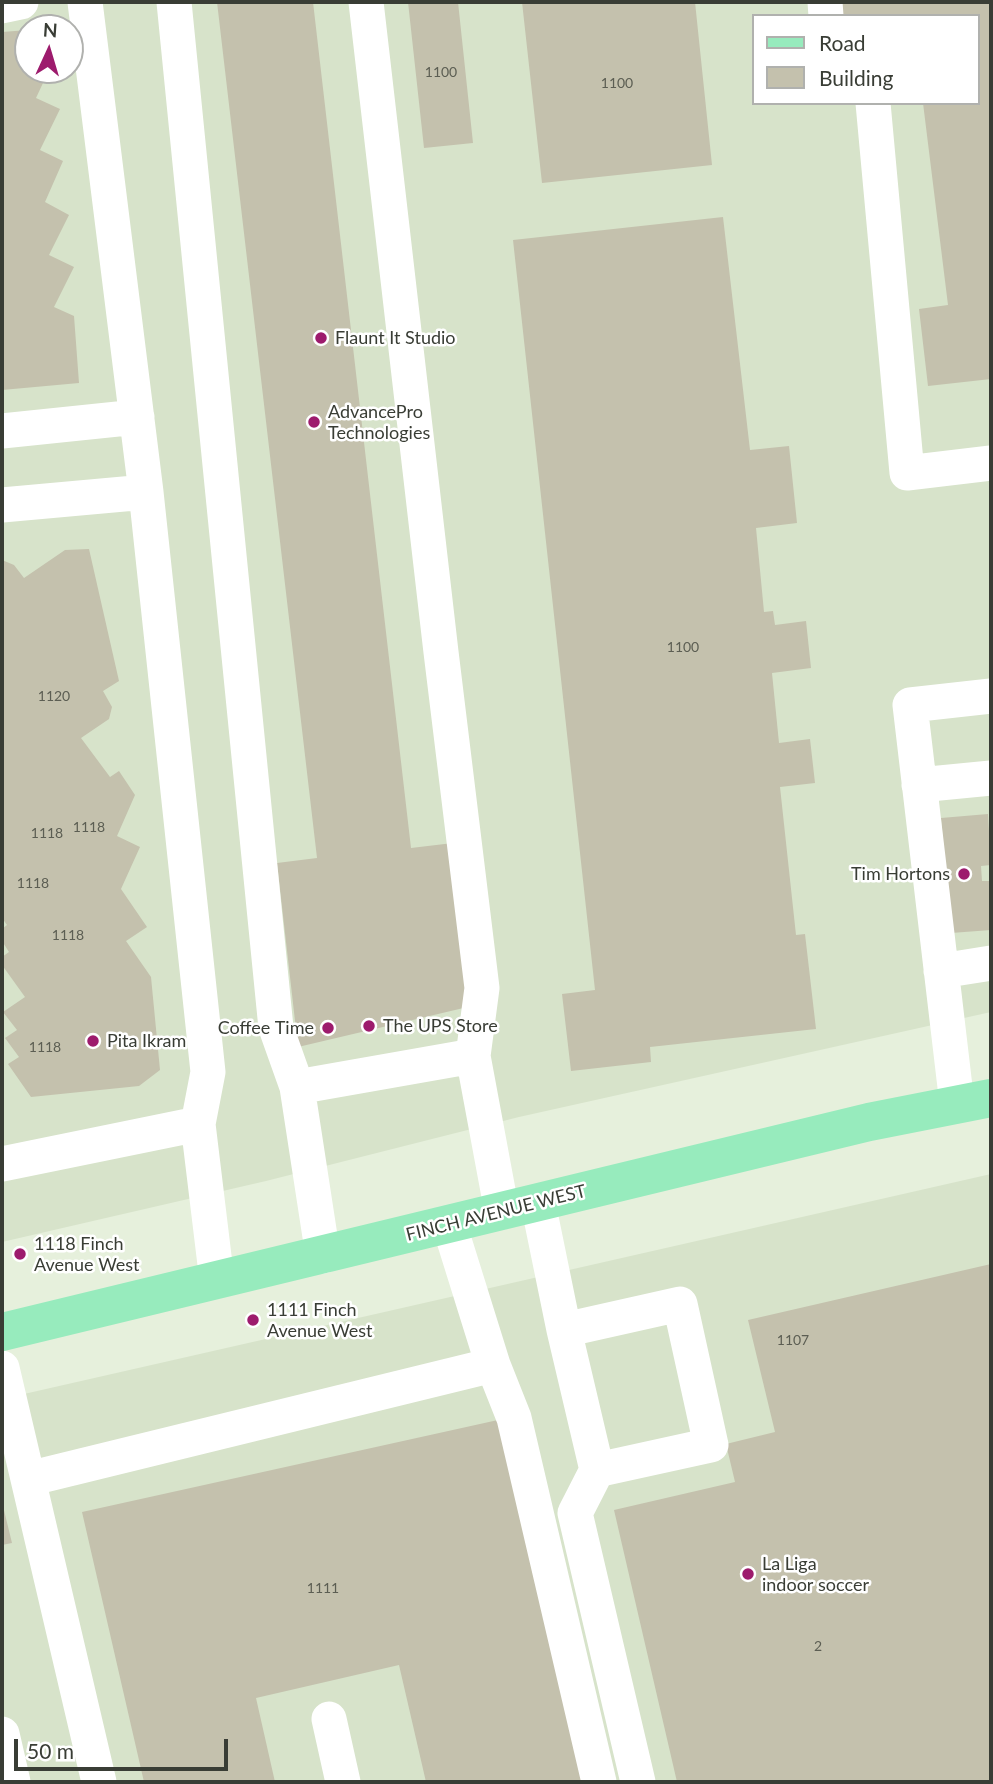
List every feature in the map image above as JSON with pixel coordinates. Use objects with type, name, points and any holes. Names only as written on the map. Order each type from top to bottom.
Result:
[{"type":"main road","name":"FINCH AVENUE WEST","points":[[2,1332],[856,1125],[974,1101]]},
{"type":"lane","points":[[2,6],[21,2]]},
{"type":"lane","points":[[85,2],[146,492],[208,1072],[198,1124],[217,1281]]},
{"type":"lane","points":[[174,2],[276,1028],[296,1087],[323,1256]]},
{"type":"lane","points":[[366,2],[482,988],[473,1056],[520,1207],[564,1330],[597,1470],[575,1513],[638,1782]]},
{"type":"lane","points":[[873,105],[907,473],[991,463]]},
{"type":"lane","points":[[2,431],[137,417]]},
{"type":"lane","points":[[2,505],[146,492]]},
{"type":"lane","points":[[974,1101],[941,971],[910,705],[991,696]]},
{"type":"lane","points":[[921,800],[991,778]]},
{"type":"lane","points":[[921,800],[936,807],[965,800],[991,804]]},
{"type":"lane","points":[[941,971],[991,963]]},
{"type":"lane","points":[[296,1087],[473,1056]]},
{"type":"lane","points":[[2,1164],[198,1124]]},
{"type":"lane","points":[[450,1224],[493,1365],[514,1418],[599,1782]]},
{"type":"lane","points":[[564,1330],[680,1304],[712,1445],[597,1470]]},
{"type":"lane","points":[[28,1479],[493,1365]]},
{"type":"lane","points":[[2,1368],[100,1782]]},
{"type":"lane","points":[[329,1719],[343,1782]]},
{"type":"lane","points":[[2,1734],[13,1782]]},
{"type":"shaded area","points":[[2,2],[991,2],[991,1012],[519,1117],[266,1181],[2,1242]]},
{"type":"shaded area","points":[[991,1174],[991,1782],[2,1782],[2,1399]]},
{"type":"building","name":"AdvancePro Technologies","points":[[217,2],[313,2],[411,848],[453,843],[472,1006],[298,1047],[277,863],[317,858]]},
{"type":"building","points":[[408,2],[458,2],[473,143],[424,148]]},
{"type":"building","points":[[522,2],[695,2],[712,165],[542,183]]},
{"type":"building","points":[[836,2],[991,2],[991,379],[928,386],[919,309],[948,305],[923,105],[979,105],[979,14],[838,14]]},
{"type":"building","points":[[14,31],[14,84],[42,84],[36,98],[60,109],[40,150],[63,161],[45,202],[69,215],[49,255],[74,267],[54,307],[74,316],[79,383],[2,390],[2,32]]},
{"type":"building","points":[[723,217],[750,450],[789,446],[797,523],[756,528],[764,612],[773,611],[775,625],[806,621],[811,668],[772,673],[779,743],[810,739],[815,783],[780,787],[796,935],[805,934],[816,1029],[650,1047],[651,1062],[571,1071],[562,994],[595,990],[513,240]]},
{"type":"building","points":[[89,549],[119,681],[103,691],[112,707],[109,719],[81,738],[110,777],[119,771],[135,795],[117,836],[140,847],[121,889],[147,927],[126,941],[151,977],[160,1070],[139,1086],[31,1097],[8,1064],[19,1057],[5,1038],[17,1030],[3,1012],[25,997],[2,965],[2,957],[9,952],[2,941],[2,929],[7,925],[2,918],[2,560],[14,565],[24,578],[65,550]]},
{"type":"building","name":"Tim Hortons","points":[[988,814],[991,865],[981,866],[982,881],[991,881],[991,930],[951,933],[941,818]]},
{"type":"building","points":[[991,1264],[991,1782],[677,1782],[614,1510],[735,1482],[726,1444],[775,1432],[748,1320]]},
{"type":"building","points":[[507,1418],[591,1782],[426,1782],[399,1665],[256,1698],[275,1782],[144,1782],[82,1512]]},
{"type":"building","points":[[2,1502],[12,1543],[2,1545]]},
{"type":"place","name":"Flaunt It Studio","points":[[321,338]]},
{"type":"place","name":"AdvancePro Technologies","points":[[314,422]]},
{"type":"place","name":"Tim Hortons","points":[[964,874]]},
{"type":"place","name":"The UPS Store","points":[[369,1026]]},
{"type":"place","name":"Coffee Time","points":[[328,1028]]},
{"type":"place","name":"Pita Ikram","points":[[93,1041]]},
{"type":"place","name":"1118 Finch Avenue West","points":[[20,1254]]},
{"type":"place","name":"1111 Finch Avenue West","points":[[253,1320]]},
{"type":"place","name":"La Liga indoor soccer","points":[[748,1574]]}]
